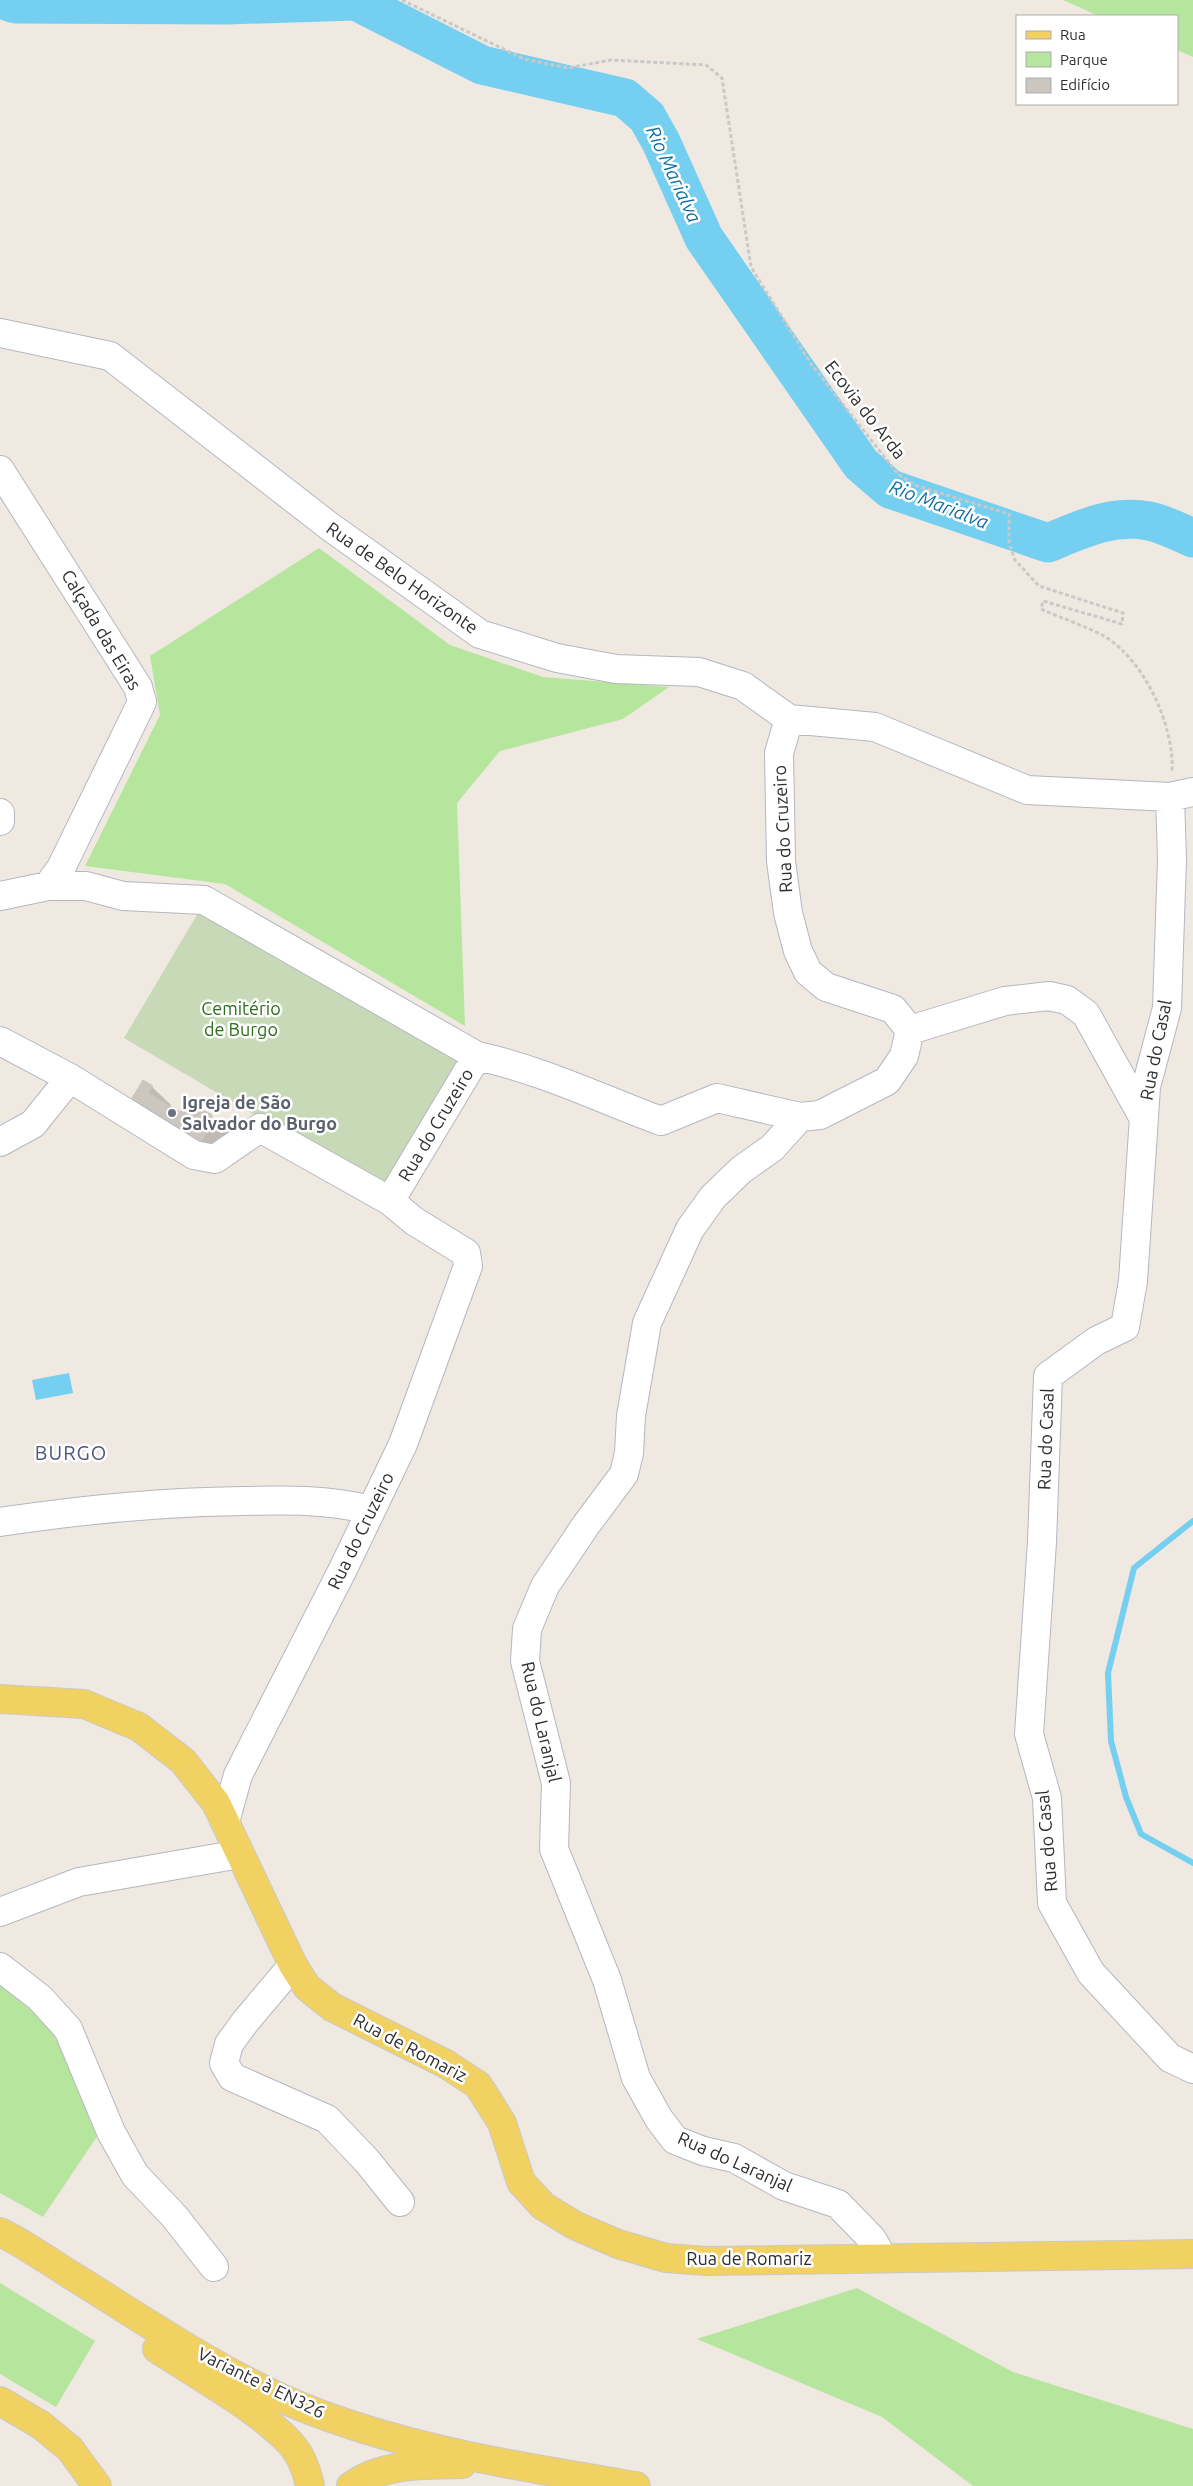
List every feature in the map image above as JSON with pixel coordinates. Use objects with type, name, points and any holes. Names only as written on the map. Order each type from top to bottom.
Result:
[{"type":"main road","name":"Rua de Romariz","points":[[0,1699],[84,1704],[139,1727],[183,1761],[216,1803],[293,1965],[307,1987],[332,2007],[446,2064],[478,2085],[502,2123],[521,2182],[543,2206],[576,2226],[618,2244],[666,2258],[706,2261],[1193,2254]]},
{"type":"main road","name":"Variante à EN326","points":[[3,2234],[180,2343],[245,2379],[311,2411],[384,2435],[496,2462],[636,2486]]},
{"type":"main road","points":[[3,2234],[139,2338],[270,2425],[293,2446],[307,2473],[310,2486]]},
{"type":"main road","points":[[0,2401],[42,2425],[70,2449],[97,2486]]},
{"type":"main road","points":[[351,2486],[362,2478],[380,2471],[401,2467],[496,2462]]},
{"type":"street","name":"Rua de Belo Horizonte","points":[[0,333],[110,356],[329,526],[480,634],[557,658],[616,669],[699,672],[744,686],[789,719]]},
{"type":"street","name":"Calçada das Eiras","points":[[0,470],[138,687],[142,702],[61,868],[48,886]]},
{"type":"street","points":[[789,719],[875,727],[1027,790],[1181,795]]},
{"type":"street","name":"Rua do Cruzeiro","points":[[224,1822],[238,1775],[343,1569],[402,1444],[468,1266],[466,1253],[414,1221],[390,1201],[477,1056],[512,1064],[583,1088],[661,1121],[717,1098],[800,1118],[820,1114],[886,1081],[904,1056],[910,1030],[893,1009],[826,987],[808,972],[798,951],[788,913],[781,861],[779,753],[789,719]]},
{"type":"street","name":"Rua do Casal","points":[[1181,795],[1172,859],[1167,1008],[1146,1087],[1134,1281],[1125,1327],[1096,1341],[1048,1376],[1042,1542],[1029,1734],[1047,1798],[1052,1903],[1091,1973],[1170,2058],[1193,2069]]},
{"type":"street","points":[[0,813],[0,821]]},
{"type":"street","points":[[0,896],[48,886],[86,886],[123,896],[204,900],[477,1056]]},
{"type":"street","points":[[910,1030],[1005,1001],[1049,996],[1067,1000],[1086,1014],[1130,1089],[1144,1118]]},
{"type":"street","points":[[0,1041],[70,1078],[194,1155],[215,1159],[260,1128],[390,1201]]},
{"type":"street","points":[[0,1142],[33,1124],[70,1078]]},
{"type":"street","name":"Rua do Laranjal","points":[[800,1118],[772,1148],[741,1170],[713,1197],[690,1229],[647,1323],[631,1416],[629,1453],[624,1474],[586,1525],[545,1586],[527,1629],[525,1661],[556,1783],[554,1849],[607,1980],[636,2078],[659,2119],[675,2140],[703,2151],[734,2158],[784,2186],[838,2204],[872,2239],[884,2258]]},
{"type":"street","points":[[0,1522],[67,1512],[210,1501],[290,1500],[344,1503],[370,1510]]},
{"type":"street","points":[[0,1912],[79,1882],[240,1854]]},
{"type":"street","points":[[293,1965],[244,2022],[229,2044],[224,2063],[232,2077],[327,2119],[367,2161],[400,2202]]},
{"type":"street","points":[[0,1967],[40,1998],[68,2029],[111,2132],[134,2176],[174,2216],[214,2267]]},
{"type":"path","name":"Ecovia do Arda","points":[[402,0],[524,59],[568,68],[611,60],[706,65],[722,78],[751,267],[811,364],[898,474],[914,485],[1009,514],[1009,543],[1015,560],[1039,586],[1123,613],[1122,624],[1043,601],[1041,609],[1102,635],[1117,646],[1148,680],[1160,708],[1170,743],[1172,766],[1181,795]]},
{"type":"green space","points":[[1063,0],[1193,0],[1193,57],[1178,50],[1178,15],[1097,15]]},
{"type":"green space","points":[[319,548],[450,645],[543,677],[669,687],[623,719],[500,751],[457,803],[465,1026],[225,884],[85,866],[160,715],[150,656]]},
{"type":"green space","name":"Cemitério de Burgo","points":[[201,908],[460,1062],[384,1191],[124,1038]]},
{"type":"green space","points":[[0,1985],[45,2022],[72,2062],[98,2135],[43,2217],[0,2193]]},
{"type":"green space","points":[[0,2283],[95,2341],[56,2407],[0,2374]]},
{"type":"green space","points":[[857,2288],[1013,2372],[1193,2429],[1193,2486],[973,2486],[882,2417],[697,2339]]},
{"type":"water","points":[[69,1373],[73,1393],[36,1400],[32,1380]]},
{"type":"building","name":"Igreja de São Salvador do Burgo","points":[[143,1080],[153,1086],[148,1093],[180,1112],[187,1101],[212,1115],[204,1129],[207,1131],[199,1147],[126,1108]]},
{"type":"waterway","name":"Rio Marialva","points":[[4,0],[15,4],[227,5],[356,1],[482,65],[625,98],[647,117],[661,142],[704,238],[861,464],[890,489],[1048,543],[1097,524],[1135,519],[1155,522],[1193,538]]},
{"type":"waterway","points":[[1193,1521],[1134,1568],[1108,1673],[1111,1741],[1126,1797],[1141,1834],[1193,1863]]},
{"type":"place","name":"Igreja de São Salvador do Burgo","points":[[172,1113]]},
{"type":"district","name":"BURGO","points":[[71,1453]]}]
